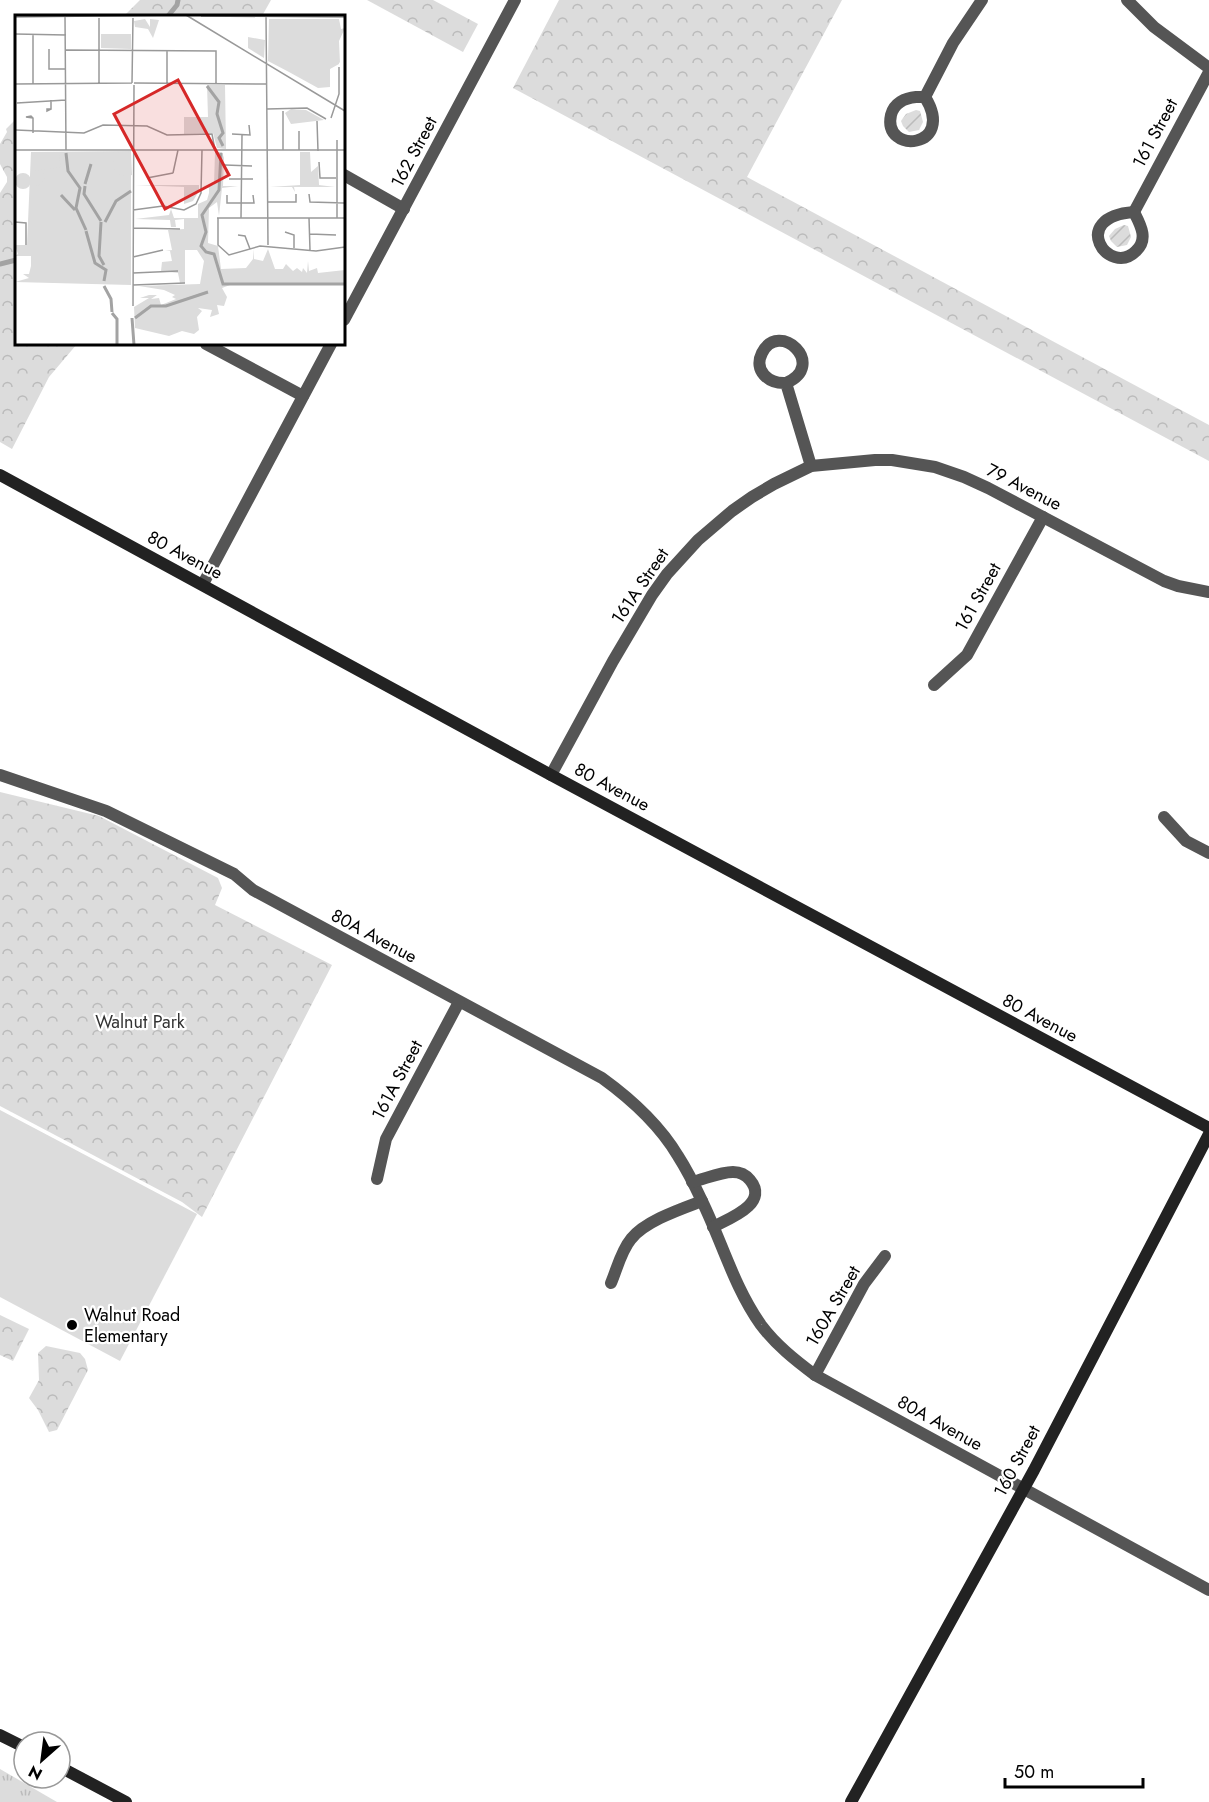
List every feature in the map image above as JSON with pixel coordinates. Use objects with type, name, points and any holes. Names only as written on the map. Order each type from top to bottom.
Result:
[{"type":"street","name":"162 Street","points":[[345,318],[515,0]]},
{"type":"street","points":[[925,97],[953,43],[982,0]]},
{"type":"street","points":[[1127,0],[1154,27],[1209,70]]},
{"type":"street","name":"161 Street","points":[[1134,212],[1209,70]]},
{"type":"street","points":[[345,175],[404,208]]},
{"type":"street","points":[[208,345],[303,396]]},
{"type":"street","points":[[202,585],[330,345]]},
{"type":"street","points":[[786,383],[811,466]]},
{"type":"street","name":"79 Avenue","points":[[811,466],[892,460],[935,467],[964,477],[1164,581],[1209,592]]},
{"type":"street","name":"161A Street","points":[[551,775],[639,617],[662,581],[682,556],[732,511],[774,484],[811,466]]},
{"type":"street","name":"80 Avenue","points":[[0,475],[551,775],[1209,1128]]},
{"type":"street","name":"161 Street","points":[[934,685],[967,656],[1043,517]]},
{"type":"street","name":"80A Avenue","points":[[0,775],[106,811],[234,874],[252,890],[602,1078],[626,1095],[655,1123],[693,1182],[728,1265],[749,1307],[778,1344],[814,1375],[1209,1590]]},
{"type":"street","points":[[1164,817],[1186,841],[1209,853]]},
{"type":"street","name":"161A Street","points":[[378,1179],[386,1139],[459,1002]]},
{"type":"street","name":"160 Street","points":[[852,1802],[1023,1489],[1209,1134]]},
{"type":"street","points":[[693,1182],[733,1172],[741,1173],[752,1182],[754,1194],[750,1205],[743,1212],[713,1227]]},
{"type":"street","points":[[611,1283],[626,1246],[637,1233],[652,1223],[702,1201]]},
{"type":"street","name":"160A Street","points":[[814,1375],[864,1284],[885,1256]]},
{"type":"street","points":[[72,1773],[126,1802]]},
{"type":"green space","points":[[140,0],[271,0],[263,15],[125,15]]},
{"type":"green space","points":[[367,0],[433,0],[478,24],[463,52]]},
{"type":"green space","points":[[559,0],[842,0],[747,177],[1209,425],[1209,461],[513,88]]},
{"type":"green space","points":[[916,110],[920,111],[923,122],[919,130],[909,132],[901,121],[906,114]]},
{"type":"green space","points":[[15,120],[15,345],[76,345],[49,377],[12,449],[0,442],[0,193],[7,182],[7,177],[0,164],[0,144],[7,132],[6,129]]},
{"type":"green space","points":[[1124,225],[1128,226],[1131,237],[1127,245],[1117,247],[1109,236],[1115,229]]},
{"type":"green space","name":"Walnut Park","points":[[0,792],[99,816],[218,878],[222,888],[215,905],[332,965],[202,1217],[182,1202],[0,1106]]},
{"type":"green space","points":[[0,1110],[197,1214],[120,1361],[0,1297]]},
{"type":"green space","points":[[0,1315],[29,1329],[13,1361],[0,1355]]},
{"type":"green space","points":[[46,1346],[80,1353],[85,1359],[88,1370],[57,1430],[49,1432],[29,1398],[39,1380],[38,1353]]},
{"type":"green space","points":[[0,1769],[12,1776],[12,1790],[36,1790],[57,1802],[0,1802]]},
{"type":"waterway","points":[[169,15],[178,0]]},
{"type":"waterway","points":[[0,264],[15,260]]},
{"type":"place","name":"Walnut Road Elementary","points":[[72,1325]]}]
